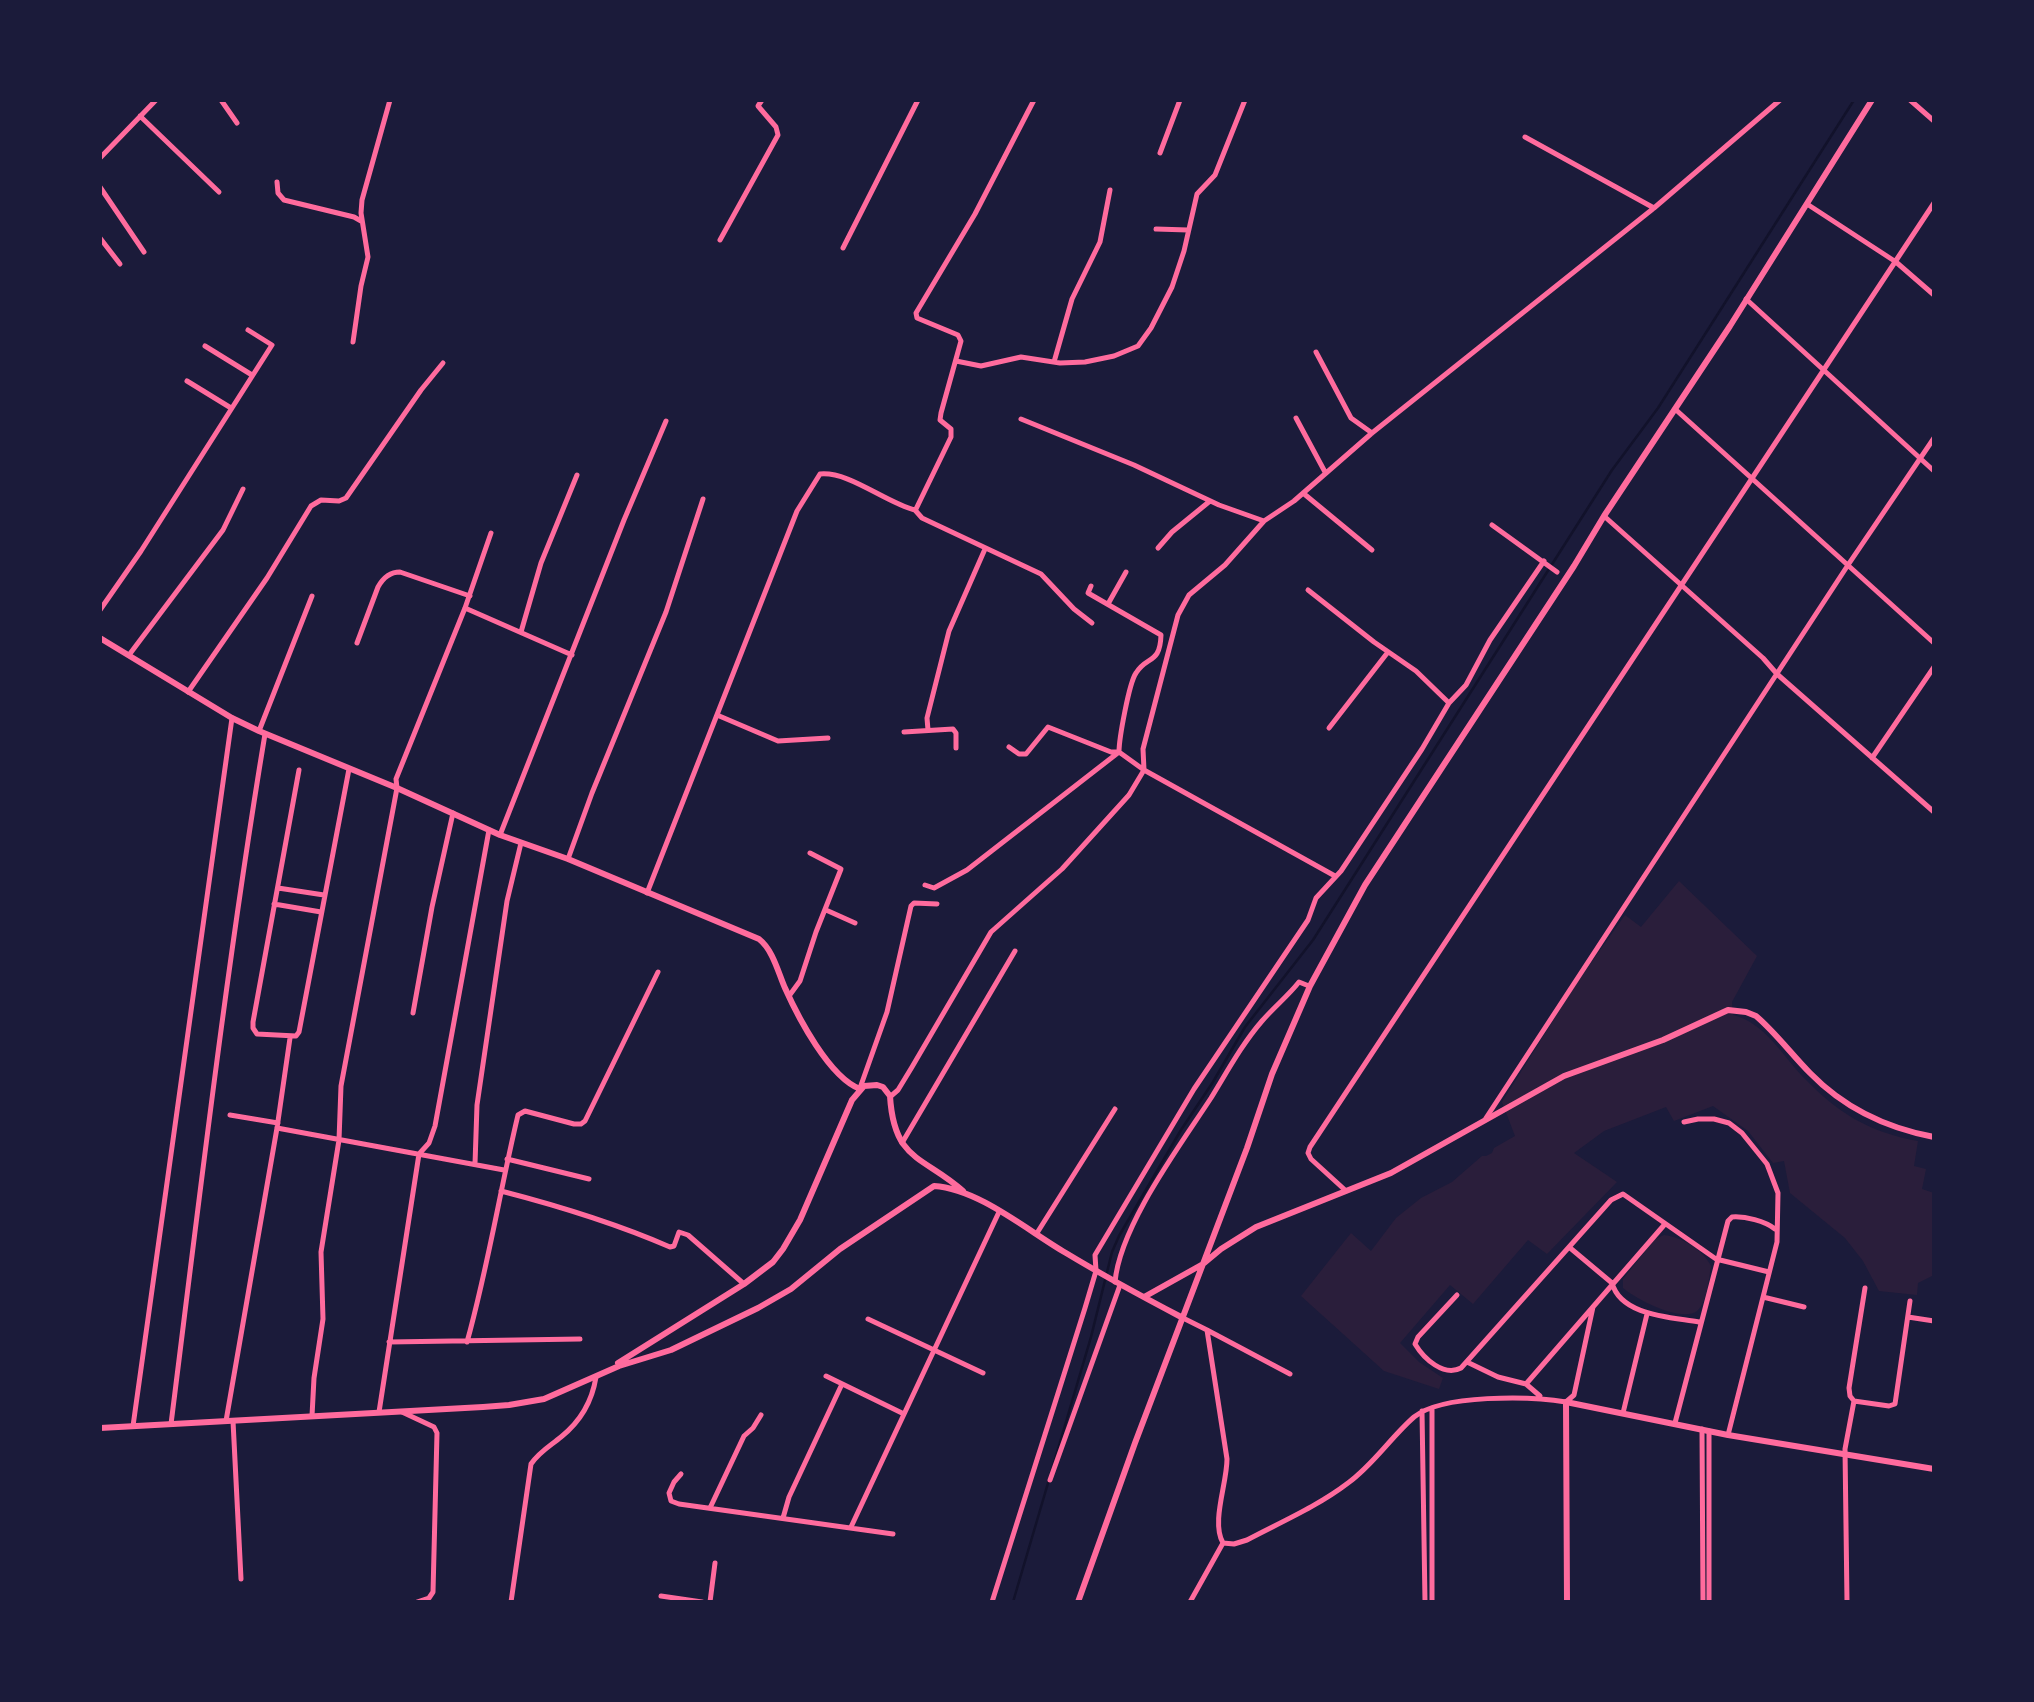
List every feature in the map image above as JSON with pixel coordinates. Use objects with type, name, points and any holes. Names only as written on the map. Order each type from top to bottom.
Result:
[{"type":"street","points":[[100,158],[156,100]]},
{"type":"street","points":[[222,100],[236,123]]},
{"type":"street","points":[[353,342],[368,256],[362,200],[390,100]]},
{"type":"street","points":[[720,240],[778,135],[758,106],[762,100]]},
{"type":"street","points":[[843,248],[918,100]]},
{"type":"street","points":[[915,510],[951,437],[951,428],[940,420],[961,344],[960,337],[917,318],[916,313],[1034,100]]},
{"type":"street","points":[[1160,153],[1180,100]]},
{"type":"street","points":[[956,362],[981,366],[1021,358],[1054,362],[1100,360],[1142,342],[1178,273],[1197,194],[1215,175],[1245,100]]},
{"type":"street","points":[[890,1096],[898,1090],[991,932],[1062,869],[1130,795],[1144,770],[1145,742],[1181,607],[1189,594],[1225,565],[1264,522],[1654,208],[1780,100]]},
{"type":"street","points":[[1078,1602],[1272,1074],[1310,986],[1364,885],[1872,100]]},
{"type":"street","points":[[1910,100],[1934,121]]},
{"type":"street","points":[[140,116],[218,192]]},
{"type":"street","points":[[1524,136],[1654,208]]},
{"type":"street","points":[[277,182],[278,194],[284,200],[354,217],[363,223]]},
{"type":"street","points":[[100,187],[144,252]]},
{"type":"street","points":[[1054,362],[1072,298],[1100,242],[1110,190]]},
{"type":"street","points":[[1806,203],[1896,262],[1934,295]]},
{"type":"street","points":[[1344,1190],[1311,1159],[1310,1146],[1934,203]]},
{"type":"street","points":[[1156,229],[1188,230]]},
{"type":"street","points":[[100,238],[120,264]]},
{"type":"street","points":[[1746,299],[1934,471]]},
{"type":"street","points":[[100,610],[272,345],[248,330]]},
{"type":"street","points":[[205,346],[252,375]]},
{"type":"street","points":[[1316,352],[1350,418],[1372,433]]},
{"type":"street","points":[[188,692],[267,578],[311,506],[320,500],[346,498],[443,363]]},
{"type":"street","points":[[186,381],[231,408]]},
{"type":"street","points":[[1675,409],[1934,644]]},
{"type":"street","points":[[1296,418],[1325,472]]},
{"type":"street","points":[[1021,419],[1264,522]]},
{"type":"street","points":[[500,835],[666,420]]},
{"type":"street","points":[[1486,1118],[1934,438]]},
{"type":"street","points":[[647,893],[797,511],[822,473],[843,478],[915,510],[922,518],[1044,576],[1092,623]]},
{"type":"street","points":[[521,632],[542,564],[578,475]]},
{"type":"street","points":[[128,655],[223,530],[243,489]]},
{"type":"street","points":[[1303,493],[1372,550]]},
{"type":"street","points":[[568,860],[666,612],[704,500]]},
{"type":"street","points":[[1158,548],[1210,501]]},
{"type":"street","points":[[1604,516],[1934,812]]},
{"type":"street","points":[[1492,525],[1557,572]]},
{"type":"street","points":[[312,1416],[323,1319],[321,1252],[338,1140],[343,1072],[398,788],[397,776],[466,608],[490,533]]},
{"type":"street","points":[[928,730],[928,712],[950,631],[986,548]]},
{"type":"street","points":[[992,1602],[1096,1272],[1095,1256],[1204,1074],[1308,920],[1316,898],[1341,870],[1449,703],[1466,685],[1490,640],[1546,563]]},
{"type":"street","points":[[356,643],[378,587],[392,574],[400,572],[470,596]]},
{"type":"street","points":[[1108,604],[1126,572]]},
{"type":"street","points":[[925,885],[934,888],[966,870],[1119,752],[1133,678],[1155,658],[1161,637],[1088,593],[1091,586]]},
{"type":"street","points":[[1308,590],[1420,675],[1449,703]]},
{"type":"street","points":[[171,1424],[262,732],[312,596]]},
{"type":"street","points":[[466,608],[572,655]]},
{"type":"street","points":[[100,638],[262,732],[765,944],[789,996],[832,1066],[848,1084],[860,1089],[868,1085],[882,1088],[890,1096],[902,1143],[913,1157],[965,1194]]},
{"type":"street","points":[[1329,728],[1388,652]]},
{"type":"street","points":[[1872,758],[1934,666]]},
{"type":"street","points":[[717,715],[778,741],[828,738]]},
{"type":"street","points":[[133,1426],[232,718]]},
{"type":"street","points":[[1010,746],[1019,754],[1026,754],[1048,727],[1119,752],[1144,770],[1335,876]]},
{"type":"street","points":[[904,732],[949,729],[955,731],[956,748]]},
{"type":"street","points":[[241,1578],[230,1421],[293,1037],[299,1032],[350,768]]},
{"type":"street","points":[[293,1037],[260,1034],[253,1028],[299,770]]},
{"type":"street","points":[[413,1013],[453,813]]},
{"type":"street","points":[[378,1412],[418,1154],[429,1143],[435,1126],[489,830]]},
{"type":"street","points":[[475,1164],[477,1105],[507,901],[520,843]]},
{"type":"street","points":[[789,996],[800,981],[841,870],[810,853]]},
{"type":"street","points":[[278,888],[324,895]]},
{"type":"street","points":[[274,904],[321,912]]},
{"type":"street","points":[[511,1602],[532,1464],[586,1411],[600,1374],[744,1284],[772,1262],[794,1232],[860,1089],[884,1023],[911,906],[937,904]]},
{"type":"street","points":[[826,910],[855,923]]},
{"type":"street","points":[[902,1143],[1014,952]]},
{"type":"street","points":[[467,1342],[518,1114],[521,1111],[581,1124],[587,1118],[658,972]]},
{"type":"street","points":[[1050,1480],[1116,1283],[1120,1254],[1141,1211],[1262,1020],[1299,982],[1310,986]]},
{"type":"street","points":[[1144,1297],[1203,1264],[1256,1227],[1401,1168],[1564,1076],[1662,1040],[1717,1014],[1746,1012],[1763,1022],[1821,1084],[1846,1104],[1894,1127],[1934,1138]]},
{"type":"street","points":[[1035,1236],[1115,1109]]},
{"type":"street","points":[[230,1115],[338,1140],[504,1170]]},
{"type":"street","points":[[1684,1122],[1714,1118],[1729,1124],[1754,1146],[1776,1183],[1776,1242],[1728,1435]]},
{"type":"street","points":[[508,1159],[589,1179]]},
{"type":"street","points":[[100,1428],[531,1402],[671,1350],[782,1295],[840,1249],[938,1186],[965,1194],[1000,1212],[1096,1272],[1290,1374]]},
{"type":"street","points":[[501,1191],[574,1210],[670,1247],[679,1232],[688,1235],[744,1284]]},
{"type":"street","points":[[1457,1295],[1415,1344],[1442,1370],[1450,1372],[1467,1362],[1611,1200],[1624,1194],[1716,1259],[1769,1272]]},
{"type":"street","points":[[851,1528],[1000,1212]]},
{"type":"street","points":[[1675,1424],[1725,1226],[1732,1217],[1769,1224],[1775,1229]]},
{"type":"street","points":[[1526,1384],[1665,1224]]},
{"type":"street","points":[[1569,1247],[1612,1283],[1621,1299],[1647,1313],[1700,1322]]},
{"type":"street","points":[[1865,1288],[1849,1388],[1854,1401],[1895,1404],[1910,1301]]},
{"type":"street","points":[[1763,1297],[1804,1308]]},
{"type":"street","points":[[1567,1602],[1566,1402],[1574,1395],[1594,1306]]},
{"type":"street","points":[[1623,1413],[1647,1313]]},
{"type":"street","points":[[1908,1317],[1934,1322]]},
{"type":"street","points":[[868,1319],[983,1373]]},
{"type":"street","points":[[1207,1330],[1228,1459],[1218,1524],[1223,1543]]},
{"type":"street","points":[[389,1342],[580,1339]]},
{"type":"street","points":[[1467,1362],[1498,1377],[1526,1384],[1542,1398]]},
{"type":"street","points":[[826,1376],[904,1414]]},
{"type":"street","points":[[783,1518],[842,1384]]},
{"type":"street","points":[[1223,1543],[1247,1540],[1333,1494],[1359,1475],[1422,1411],[1505,1398],[1542,1398],[1728,1435],[1934,1469]]},
{"type":"street","points":[[1847,1602],[1845,1456],[1854,1401]]},
{"type":"street","points":[[1432,1408],[1432,1602]]},
{"type":"street","points":[[1422,1411],[1424,1602]]},
{"type":"street","points":[[402,1412],[434,1427],[437,1433],[432,1592],[429,1598],[417,1602]]},
{"type":"street","points":[[710,1508],[744,1436],[761,1415]]},
{"type":"street","points":[[1706,1430],[1706,1602]]},
{"type":"street","points":[[681,1474],[670,1491],[672,1500],[679,1504],[893,1534]]},
{"type":"street","points":[[1190,1602],[1223,1543]]},
{"type":"street","points":[[710,1602],[714,1563]]},
{"type":"street","points":[[661,1596],[702,1602]]},
{"type":"shaded area","points":[[1679,881],[1757,956],[1732,1002],[1733,1015],[1764,1032],[1803,1077],[1842,1111],[1884,1132],[1918,1141],[1914,1166],[1926,1169],[1922,1189],[1934,1193],[1934,1275],[1918,1283],[1917,1295],[1879,1291],[1845,1238],[1790,1193],[1784,1161],[1773,1163],[1748,1131],[1713,1106],[1674,1121],[1666,1107],[1604,1131],[1574,1153],[1617,1182],[1547,1254],[1528,1240],[1473,1304],[1450,1285],[1400,1343],[1443,1378],[1439,1389],[1384,1371],[1301,1296],[1351,1233],[1371,1251],[1396,1218],[1421,1198],[1452,1182],[1482,1156],[1515,1136],[1502,1102],[1576,984],[1625,915],[1641,927]]},
{"type":"shaded area","points":[[1664,1235],[1691,1245],[1711,1266],[1703,1302],[1690,1314],[1659,1308],[1623,1288],[1623,1279],[1655,1239]]},
{"type":"waterway","points":[[1013,1602],[1119,1236],[1245,1027],[1313,940],[1612,470],[1658,408],[1854,100]]}]
